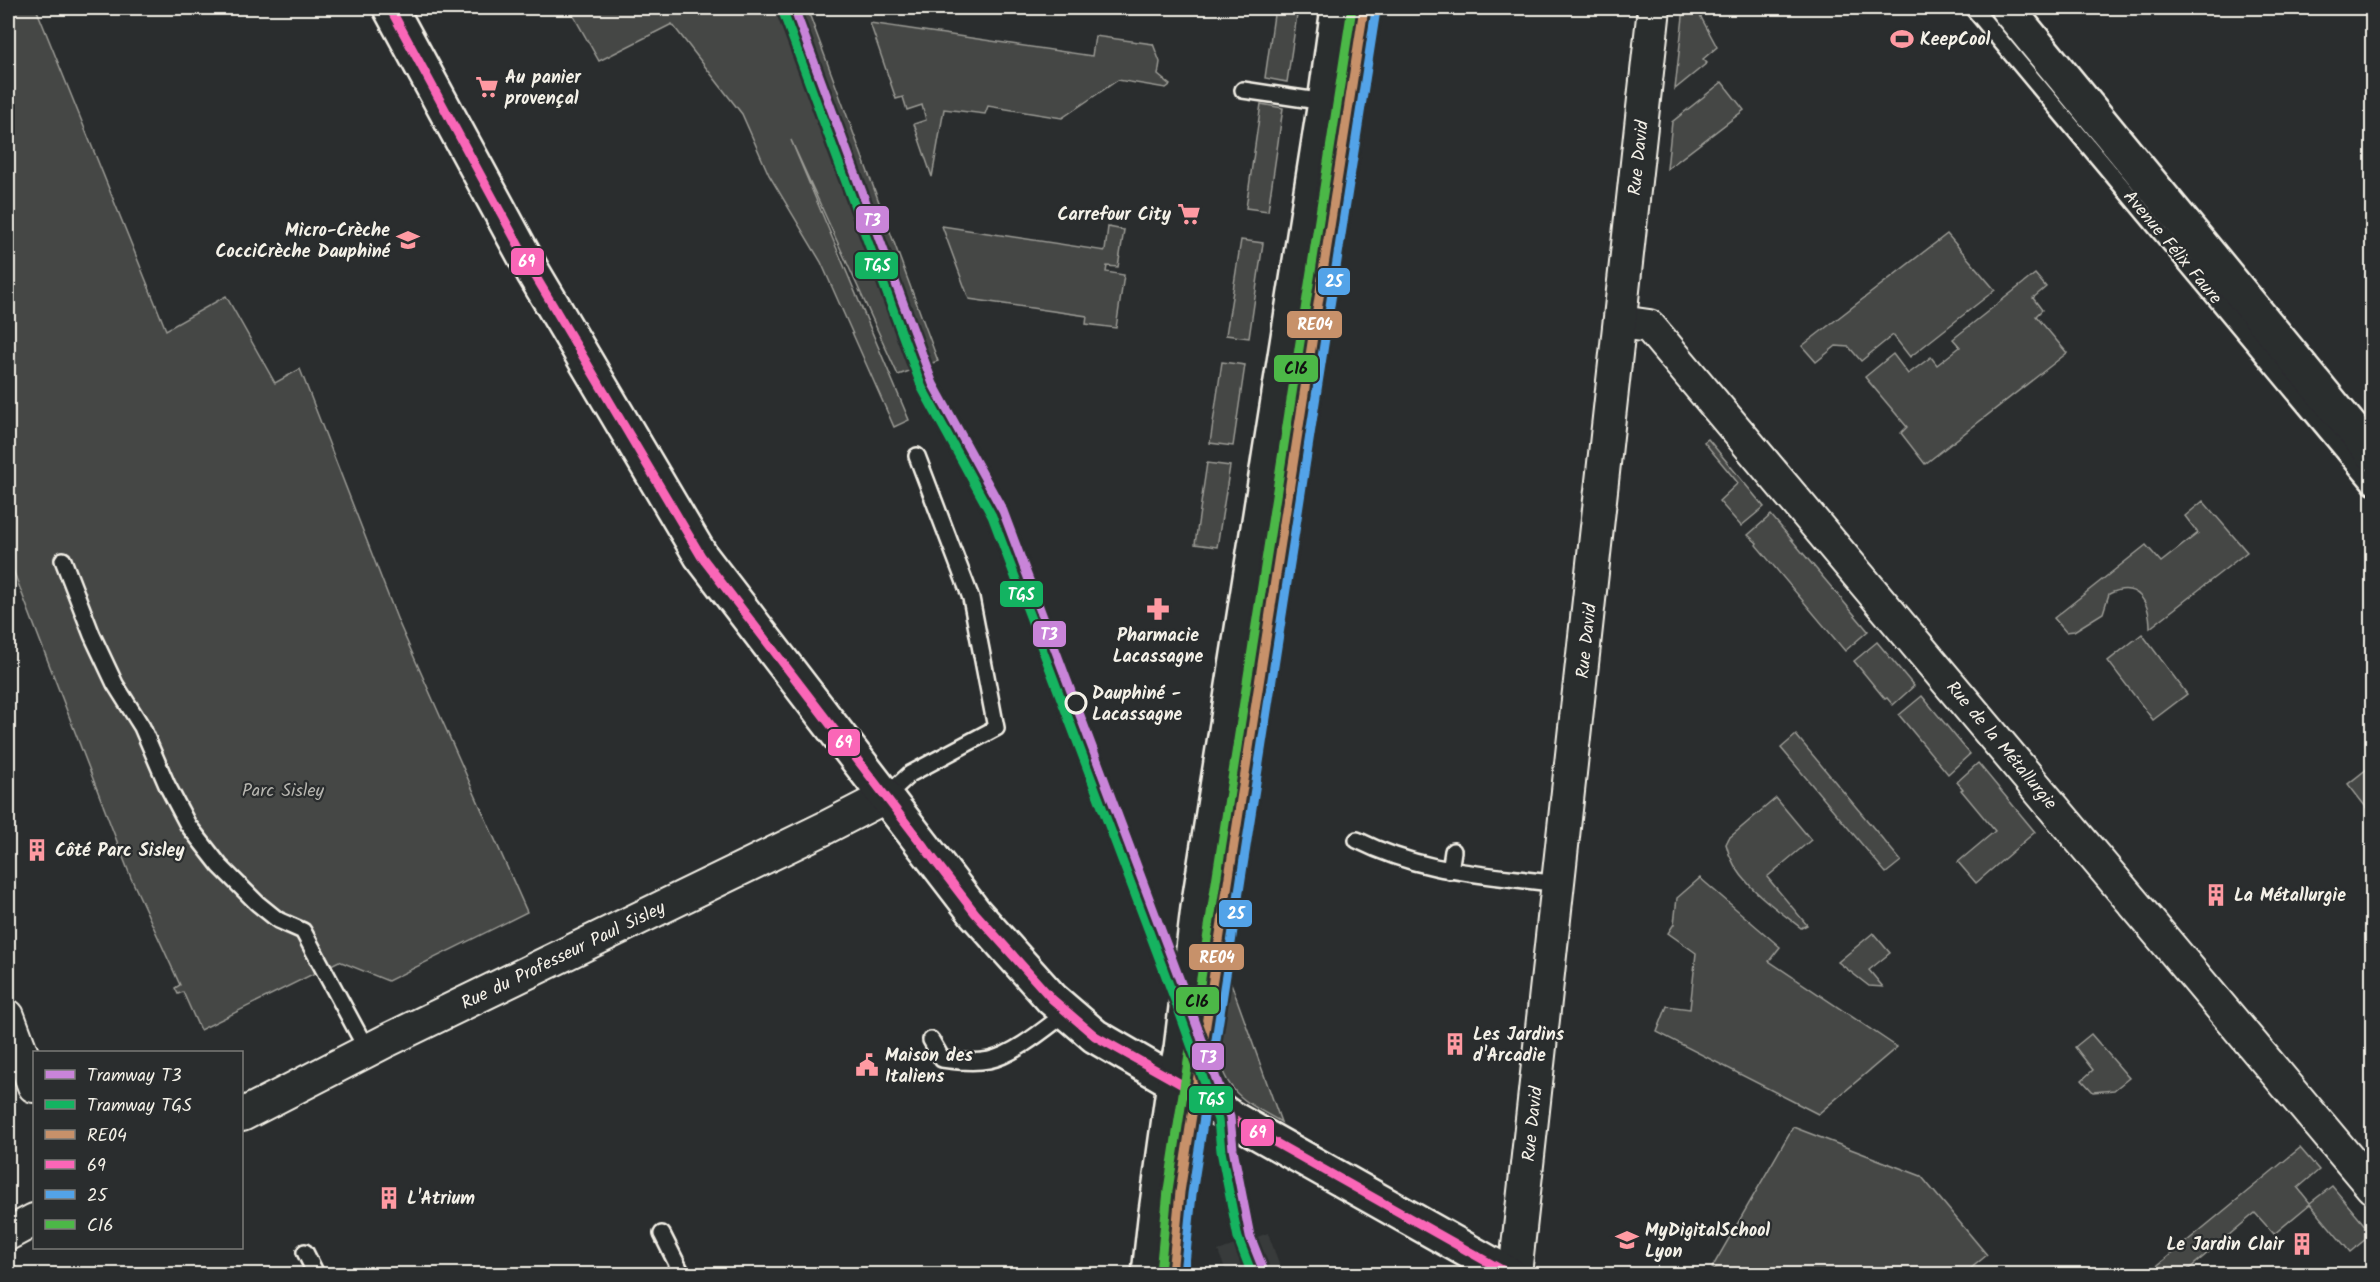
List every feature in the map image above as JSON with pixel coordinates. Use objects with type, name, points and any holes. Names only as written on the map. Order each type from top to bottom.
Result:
[{"type":"main road","points":[[390,8],[533,272],[701,556],[975,913],[1066,1013],[1095,1036],[1509,1275]]},
{"type":"main road","points":[[1149,1275],[1186,1087],[1181,1050],[1205,865],[1338,8]]},
{"type":"main road","name":"Avenue Félix Faure","points":[[2007,8],[2373,453]]},
{"type":"street","name":"Rue David","points":[[1515,1275],[1654,8]]},
{"type":"street","name":"Rue de la Métallurgie","points":[[1621,322],[1649,326],[2373,1187]]},
{"type":"street","name":"Rue du Professeur Paul Sisley","points":[[243,1114],[367,1050],[812,834],[885,796]]},
{"type":"street","points":[[8,1016],[33,1083]]},
{"type":"street","points":[[8,1234],[33,1222]]},
{"type":"lane","points":[[1172,1275],[1180,1192],[1186,1087],[1364,8]]},
{"type":"lane","name":"Avenue Félix Faure","points":[[1974,8],[2373,486]]},
{"type":"lane","points":[[1243,90],[1325,102]]},
{"type":"lane","points":[[885,796],[910,774],[996,728],[970,598],[917,456]]},
{"type":"lane","points":[[63,560],[92,636],[115,684],[142,727],[167,785],[188,825],[220,866],[257,903],[278,920],[303,931],[367,1050]]},
{"type":"lane","points":[[1357,840],[1382,852],[1428,867],[1558,884]]},
{"type":"lane","points":[[1450,871],[1453,850]]},
{"type":"lane","points":[[931,1040],[942,1059],[966,1062],[991,1060],[1030,1040],[1066,1013]]},
{"type":"lane","points":[[662,1234],[682,1275]]},
{"type":"lane","points":[[305,1252],[316,1275]]},
{"type":"shaded area","points":[[1268,1233],[1283,1274],[1227,1274],[1218,1251]]},
{"type":"green space","name":"Parc Sisley","points":[[8,8],[36,8],[166,330],[226,296],[275,383],[300,369],[398,621],[527,912],[388,981],[339,961],[200,1030],[183,992],[178,994],[175,988],[180,985],[131,878],[8,557]]},
{"type":"green space","points":[[578,8],[807,8],[938,361],[898,375],[791,140],[909,420],[894,427],[821,262],[769,175],[742,114],[672,24],[599,61],[571,11]]},
{"type":"green space","points":[[1275,8],[1298,8],[1287,82],[1265,78]]},
{"type":"green space","points":[[1684,8],[1696,8],[1717,47],[1703,59],[1707,63],[1675,89]]},
{"type":"green space","points":[[870,23],[1092,56],[1095,36],[1153,44],[1160,62],[1158,75],[1170,85],[1166,88],[1118,80],[1062,118],[988,106],[985,114],[944,109],[932,177],[914,124],[926,120],[922,105],[907,110],[903,97],[896,99]]},
{"type":"green space","points":[[1722,82],[1744,110],[1667,169],[1672,122]]},
{"type":"green space","points":[[1261,104],[1283,108],[1268,211],[1246,208]]},
{"type":"green space","points":[[942,226],[1105,251],[1108,227],[1124,230],[1118,267],[1107,266],[1106,272],[1124,275],[1116,328],[1086,324],[1087,316],[969,299]]},
{"type":"green space","points":[[1947,234],[1995,290],[1910,357],[1893,335],[1861,361],[1849,347],[1836,346],[1816,362],[1802,346]]},
{"type":"green space","points":[[1241,240],[1263,243],[1249,338],[1226,335]]},
{"type":"green space","points":[[2035,274],[2046,287],[2033,298],[2042,310],[2036,316],[2067,353],[1925,464],[1901,433],[1907,427],[1865,377],[1893,354],[1908,374],[1931,357],[1937,365],[1960,347],[1953,339]]},
{"type":"green space","points":[[1222,362],[1245,365],[1233,446],[1210,443]]},
{"type":"green space","points":[[1708,439],[1764,507],[1741,526],[1719,501],[1738,483],[1704,442]]},
{"type":"green space","points":[[1207,463],[1230,466],[1217,547],[1195,544]]},
{"type":"green space","points":[[2203,501],[2247,552],[2150,628],[2148,610],[2140,596],[2127,590],[2119,590],[2109,594],[2103,613],[2074,631],[2066,632],[2054,618],[2146,545],[2161,562],[2198,533],[2185,516]]},
{"type":"green space","points":[[1771,515],[1868,631],[1845,651],[1748,535]]},
{"type":"green space","points":[[2142,634],[2187,694],[2153,720],[2108,661]]},
{"type":"green space","points":[[1877,642],[1914,686],[1893,705],[1887,698],[1885,699],[1854,661]]},
{"type":"green space","points":[[1922,696],[1970,754],[1948,774],[1899,715]]},
{"type":"green space","points":[[1796,735],[1901,861],[1886,873],[1781,748]]},
{"type":"green space","points":[[1978,763],[2035,832],[1976,883],[1958,862],[1995,831],[1957,782]]},
{"type":"green space","points":[[2372,765],[2372,815],[2348,784]]},
{"type":"green space","points":[[1776,798],[1811,840],[1767,877],[1807,925],[1801,928],[1767,902],[1746,881],[1737,870],[1726,844],[1729,838]]},
{"type":"green space","points":[[1700,878],[1780,947],[1769,961],[1897,1047],[1818,1114],[1657,1032],[1667,1006],[1690,1009],[1696,953],[1668,933],[1674,924],[1677,898]]},
{"type":"green space","points":[[1873,933],[1890,953],[1869,970],[1883,987],[1869,986],[1838,962]]},
{"type":"green space","points":[[1226,969],[1281,1122],[1241,1097],[1229,1084],[1222,1069],[1217,1036]]},
{"type":"green space","points":[[2091,1034],[2129,1078],[2114,1090],[2093,1092],[2082,1080],[2093,1070],[2075,1047]]},
{"type":"green space","points":[[1793,1127],[1921,1176],[1987,1255],[1964,1274],[1876,1274],[1872,1272],[1870,1274],[1725,1274],[1712,1268]]},
{"type":"green space","points":[[2300,1148],[2319,1170],[2298,1188],[2310,1203],[2332,1186],[2372,1234],[2350,1252],[2310,1204],[2274,1234],[2255,1213],[2183,1274],[2147,1274]]},
{"type":"tram line","name":"T3","points":[[794,8],[933,384],[1003,511],[1187,999],[1230,1117],[1233,1149],[1250,1236],[1265,1274]]},
{"type":"tram line","name":"TGS","points":[[783,12],[922,388],[992,516],[1176,1003],[1218,1120],[1221,1151],[1238,1238],[1252,1274]]},
{"type":"transit line","name":"69","points":[[390,8],[533,272],[701,556],[975,913],[1052,999],[1095,1036],[1197,1093],[1230,1117],[1509,1274]]},
{"type":"transit line","name":"C16","points":[[1160,1273],[1168,1190],[1352,8]]},
{"type":"transit line","name":"RE04","points":[[1172,1274],[1180,1192],[1364,8]]},
{"type":"transit line","name":"25","points":[[1184,1274],[1192,1194],[1376,10]]},
{"type":"place","name":"KeepCool","points":[[1902,39]]},
{"type":"place","name":"Au panier provençal","points":[[487,87]]},
{"type":"place","name":"Carrefour City","points":[[1189,214]]},
{"type":"place","name":"Micro-Crèche CocciCrèche Dauphiné","points":[[408,240]]},
{"type":"place","name":"Pharmacie Lacassagne","points":[[1158,609]]},
{"type":"place","name":"Dauphiné - Lacassagne","points":[[1076,703]]},
{"type":"place","name":"Côté Parc Sisley","points":[[37,850]]},
{"type":"place","name":"La Métallurgie","points":[[2216,895]]},
{"type":"place","name":"Les Jardins d'Arcadie","points":[[1455,1044]]},
{"type":"place","name":"Maison des Italiens","points":[[867,1065]]},
{"type":"place","name":"L'Atrium","points":[[389,1198]]},
{"type":"place","name":"MyDigitalSchool Lyon","points":[[1627,1240]]},
{"type":"place","name":"Le Jardin Clair","points":[[2302,1244]]}]
